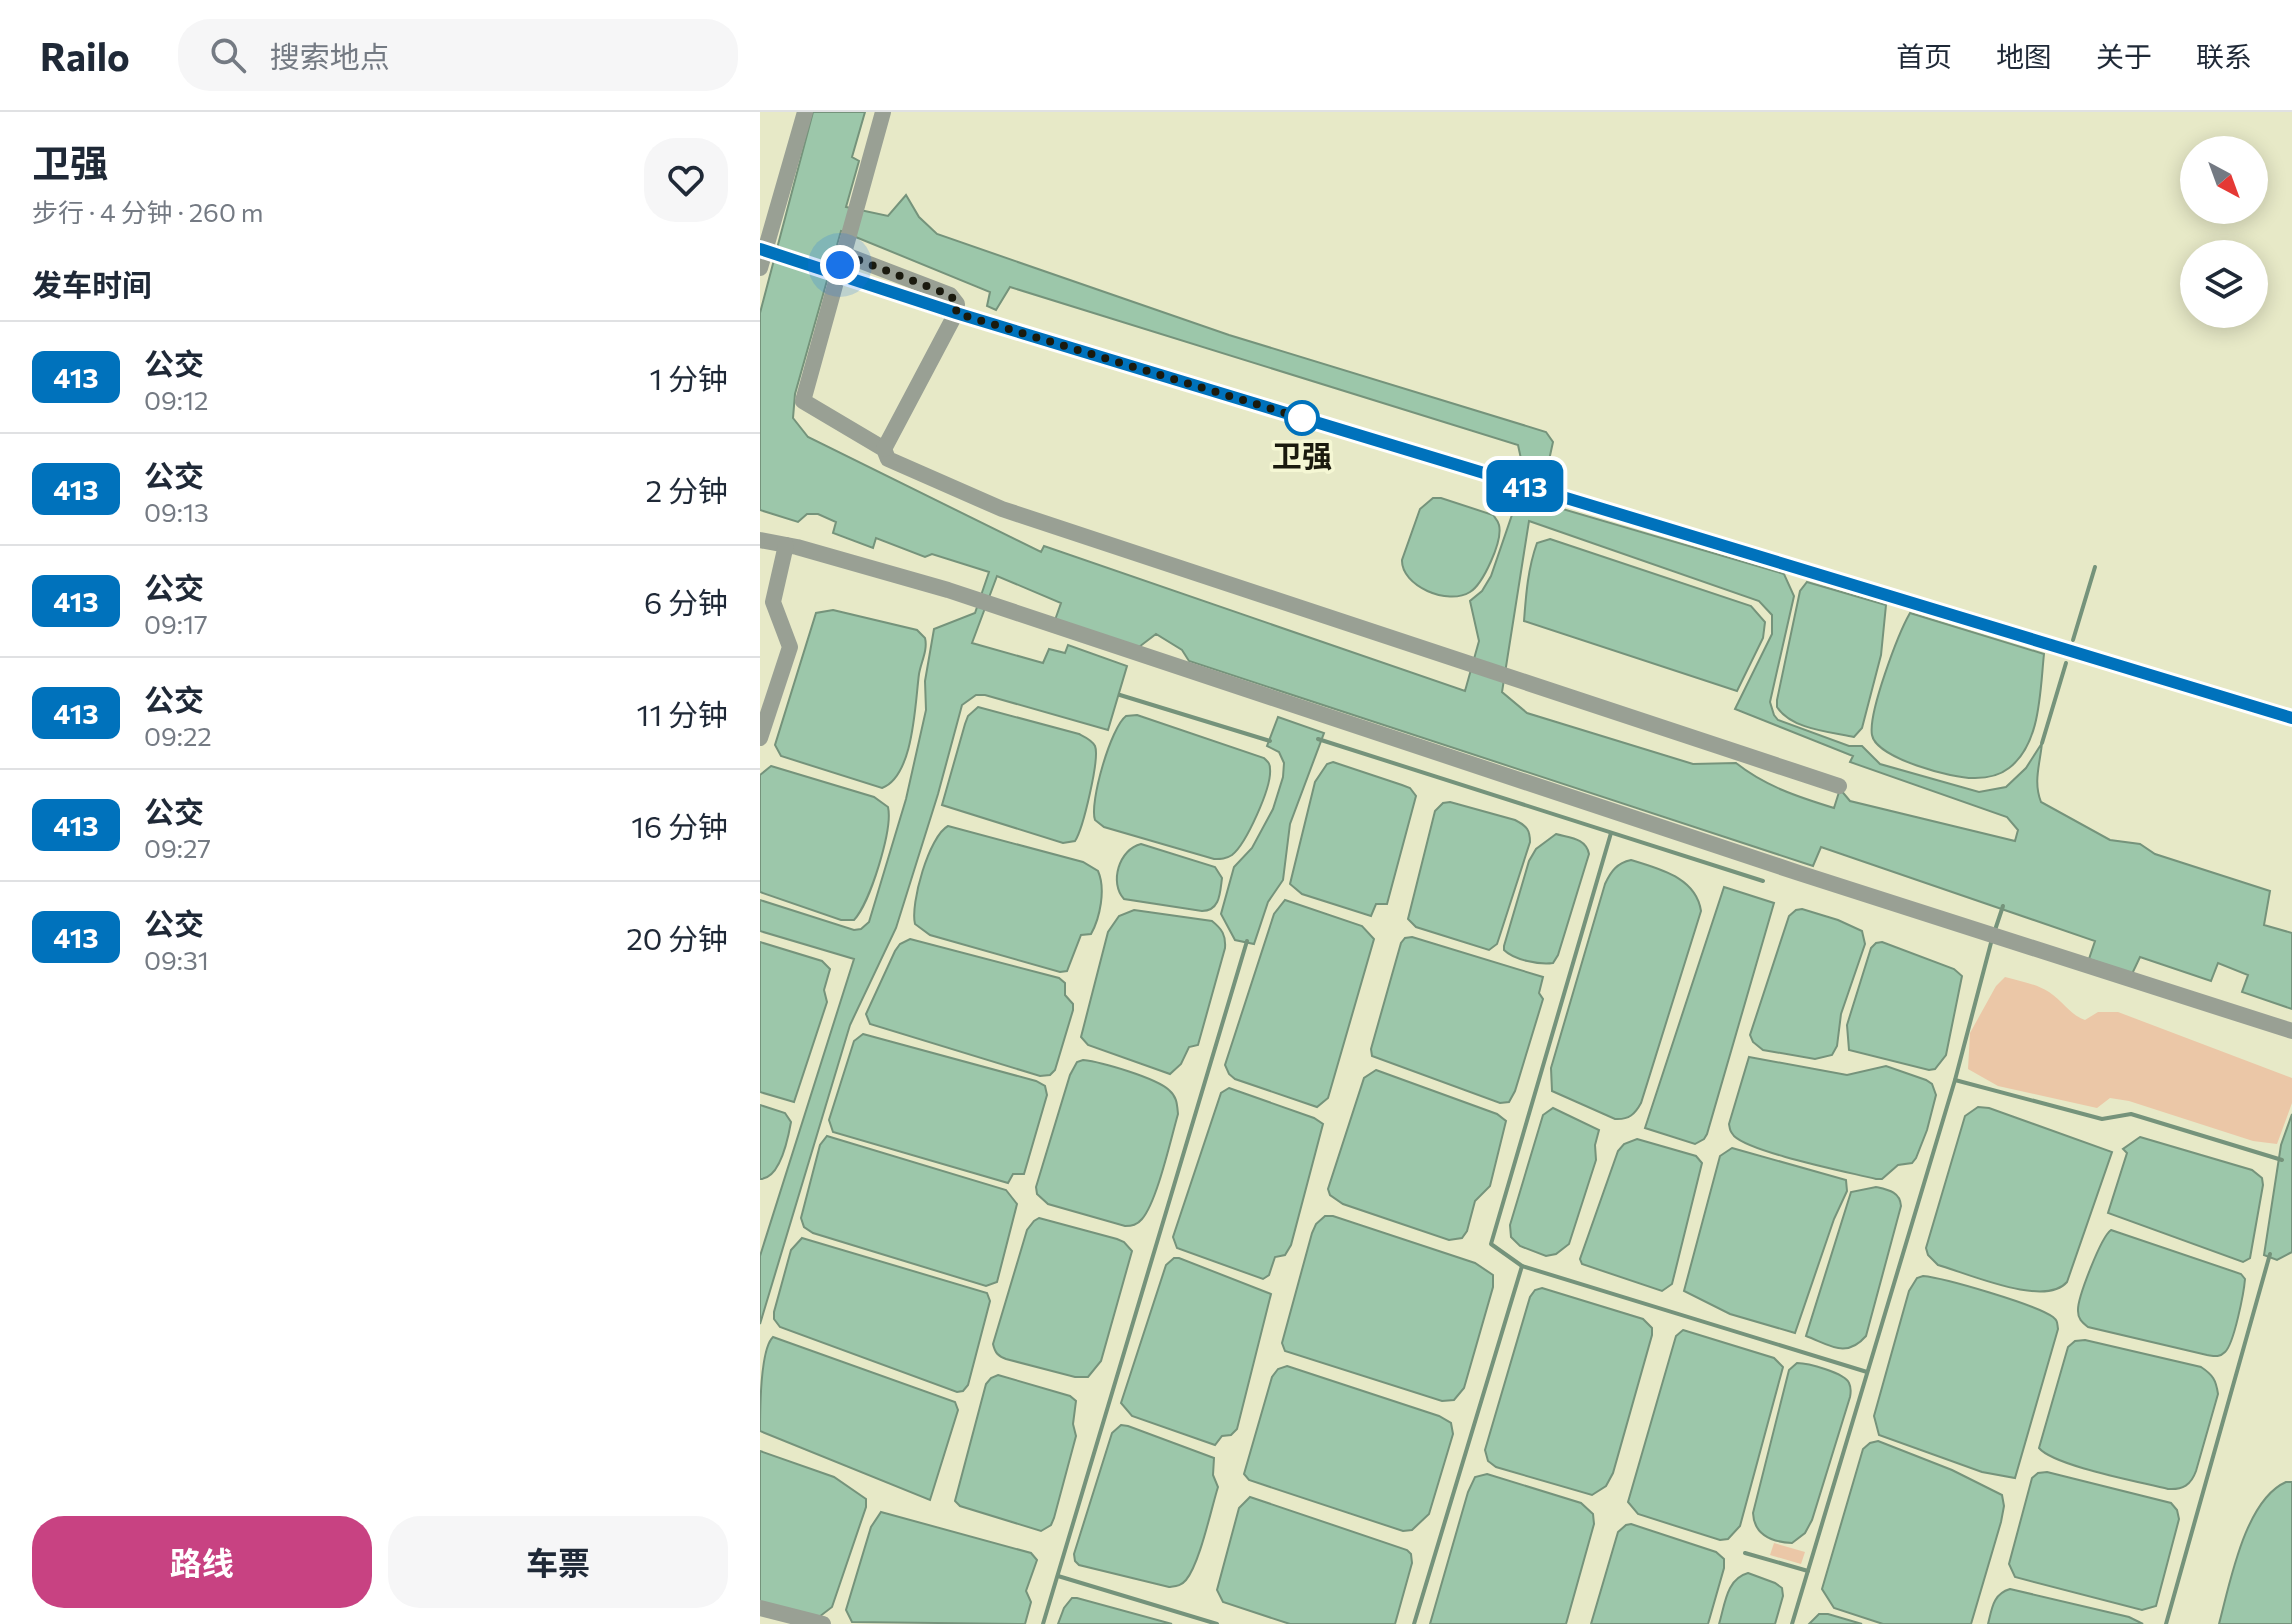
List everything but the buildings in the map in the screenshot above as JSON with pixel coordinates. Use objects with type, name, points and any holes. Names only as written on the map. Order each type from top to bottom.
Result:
[{"type":"street","points":[[760,268],[766,223],[805,112]]},
{"type":"street","points":[[883,112],[803,401],[884,449],[888,459],[1002,509],[1839,786]]},
{"type":"street","points":[[760,248],[950,312],[2292,718]]},
{"type":"street","points":[[843,254],[950,295],[957,304],[950,312],[884,449]]},
{"type":"street","points":[[760,540],[948,590],[1784,868],[2292,1031]]},
{"type":"street","points":[[760,738],[790,647],[768,604],[773,602],[786,545]]},
{"type":"street","points":[[760,1608],[823,1624]]},
{"type":"shaded area","points":[[813,112],[865,112],[852,157],[859,161],[846,207],[888,216],[906,195],[919,217],[937,234],[1229,335],[1546,432],[1553,442],[1544,483],[1549,505],[1784,574],[1794,596],[1770,702],[1778,720],[1849,746],[1862,746],[1880,764],[1979,792],[2006,787],[2026,768],[2042,743],[2037,780],[2041,802],[2110,840],[2140,844],[2155,854],[2270,891],[2264,925],[2292,933],[2292,1009],[2242,992],[2248,975],[2218,963],[2211,981],[2140,957],[2132,974],[2089,959],[2095,941],[1821,847],[1813,866],[1189,661],[1182,650],[1156,634],[1139,647],[1055,620],[1061,603],[997,576],[972,643],[1043,663],[1049,649],[1065,653],[1068,645],[1127,666],[1108,730],[985,695],[976,695],[962,705],[896,928],[850,1025],[760,1324],[760,1256],[854,959],[760,931],[760,900],[854,930],[861,929],[869,922],[906,799],[926,710],[925,681],[934,629],[975,613],[989,572],[932,554],[925,557],[876,538],[873,548],[833,533],[836,522],[818,514],[807,514],[798,522],[760,510],[760,313]],"holes":[[[841,231],[990,292],[987,306],[996,310],[1010,287],[1518,445],[1525,477],[1491,576],[1482,591],[1470,601],[1479,641],[1465,691],[1044,546],[1041,552],[808,437],[793,418],[795,394]],[[1529,521],[1759,601],[1772,615],[1772,634],[1735,709],[1853,756],[1850,762],[2007,817],[2018,830],[2015,841],[1850,801],[1840,789],[1834,808],[1770,784],[1736,763],[1693,764],[1527,713],[1502,692]]]},
{"type":"shaded area","points":[[1433,498],[1493,515],[1499,525],[1498,541],[1486,572],[1470,592],[1461,596],[1450,597],[1427,591],[1409,578],[1404,569],[1402,560],[1420,509]]},
{"type":"shaded area","points":[[1550,539],[1751,606],[1765,622],[1763,638],[1737,691],[1524,621],[1534,552],[1537,543]]},
{"type":"shaded area","points":[[1807,582],[1886,605],[1881,655],[1862,728],[1854,737],[1801,725],[1777,707],[1800,591]]},
{"type":"shaded area","points":[[833,610],[917,630],[925,638],[907,754],[893,781],[882,788],[781,756],[775,745],[816,613]]},
{"type":"shaded area","points":[[1910,613],[2044,654],[2040,700],[2033,731],[2020,758],[2005,771],[1984,778],[1950,775],[1917,766],[1887,752],[1872,735],[1879,692]]},
{"type":"shaded area","points":[[978,707],[1079,734],[1094,744],[1093,778],[1075,841],[1063,843],[942,805],[965,724],[968,716]]},
{"type":"shaded area","points":[[1137,715],[1264,758],[1268,763],[1270,777],[1263,801],[1251,828],[1232,855],[1214,859],[1104,827],[1095,820],[1098,783],[1114,734],[1126,716]]},
{"type":"shaded area","points":[[1278,717],[1324,733],[1290,824],[1283,880],[1268,902],[1254,944],[1235,940],[1221,914],[1234,867],[1252,848],[1273,809],[1283,777],[1284,763],[1279,752],[1267,746]]},
{"type":"shaded area","points":[[1333,762],[1410,788],[1416,796],[1387,904],[1376,904],[1371,916],[1302,894],[1290,884],[1315,782],[1327,764]]},
{"type":"shaded area","points":[[771,766],[874,797],[888,807],[887,832],[879,865],[867,898],[854,920],[841,920],[760,892],[760,775]]},
{"type":"shaded area","points":[[1450,802],[1515,820],[1525,826],[1529,834],[1530,842],[1497,944],[1489,950],[1416,927],[1408,919],[1435,811],[1443,803]]},
{"type":"shaded area","points":[[948,826],[1083,862],[1098,871],[1102,895],[1097,920],[1091,934],[1081,935],[1067,971],[1060,972],[930,935],[915,924],[915,902],[922,871],[934,843]]},
{"type":"shaded area","points":[[1556,834],[1581,842],[1589,854],[1553,963],[1520,959],[1508,954],[1504,946],[1529,861],[1536,849]]},
{"type":"shaded area","points":[[1141,844],[1215,867],[1222,878],[1216,905],[1202,911],[1124,899],[1117,884],[1119,867],[1127,852]]},
{"type":"shaded area","points":[[1631,860],[1664,871],[1684,882],[1698,899],[1701,911],[1641,1103],[1631,1116],[1615,1119],[1552,1091],[1551,1068],[1605,884],[1615,868]]},
{"type":"shaded area","points":[[1724,887],[1774,903],[1707,1134],[1695,1144],[1645,1128]]},
{"type":"shaded area","points":[[1285,900],[1362,926],[1374,939],[1328,1098],[1317,1107],[1235,1079],[1225,1065],[1274,914]]},
{"type":"shaded area","points":[[1802,909],[1862,931],[1865,944],[1841,1014],[1837,1046],[1832,1055],[1815,1059],[1763,1050],[1750,1035],[1789,916]]},
{"type":"shaded area","points":[[1134,910],[1212,921],[1225,939],[1198,1045],[1189,1047],[1181,1064],[1170,1074],[1088,1045],[1081,1037],[1108,932],[1119,916]]},
{"type":"shaded area","points":[[1412,937],[1543,977],[1539,993],[1543,999],[1509,1102],[1500,1103],[1372,1056],[1371,1049],[1401,943],[1405,938]]},
{"type":"shaded area","points":[[910,939],[1059,978],[1065,983],[1065,995],[1073,1004],[1073,1010],[1055,1070],[1050,1075],[1040,1076],[870,1024],[866,1014],[895,951]]},
{"type":"shaded area","points":[[760,942],[822,961],[830,969],[824,990],[827,1002],[794,1102],[760,1092]]},
{"type":"shaded area","points":[[1882,942],[1954,969],[1962,976],[1946,1055],[1935,1069],[1849,1050],[1847,1025],[1871,948]]},
{"type":"shaded area","points":[[2005,977],[2044,989],[2085,1020],[2098,1012],[2118,1012],[2292,1078],[2292,1103],[2277,1144],[2253,1141],[2129,1101],[2110,1098],[2097,1108],[1998,1086],[1968,1069],[1970,1033],[1996,986]]},
{"type":"shaded area","points":[[863,1034],[1045,1086],[1047,1095],[1024,1174],[1013,1174],[1008,1183],[833,1132],[829,1120],[854,1041]]},
{"type":"shaded area","points":[[1749,1057],[1847,1075],[1886,1066],[1926,1080],[1932,1084],[1936,1095],[1916,1158],[1912,1163],[1898,1165],[1882,1179],[1876,1179],[1779,1155],[1734,1136],[1729,1124]]},
{"type":"shaded area","points":[[1083,1060],[1115,1067],[1153,1081],[1169,1090],[1176,1101],[1178,1114],[1158,1185],[1148,1211],[1134,1225],[1125,1226],[1048,1204],[1037,1194],[1036,1187],[1070,1075],[1077,1062]]},
{"type":"shaded area","points":[[1376,1070],[1497,1114],[1506,1121],[1490,1186],[1475,1201],[1462,1238],[1449,1240],[1343,1204],[1330,1195],[1328,1189],[1364,1078]]},
{"type":"shaded area","points":[[1229,1088],[1323,1124],[1291,1245],[1285,1255],[1275,1257],[1269,1275],[1263,1279],[1177,1248],[1173,1237],[1221,1093]]},
{"type":"shaded area","points":[[760,1105],[785,1113],[791,1122],[778,1165],[767,1177],[760,1179]]},
{"type":"shaded area","points":[[1978,1107],[1989,1108],[2112,1152],[2067,1282],[2056,1289],[2024,1290],[1986,1281],[1938,1265],[1928,1255],[1926,1248],[1965,1116]]},
{"type":"shaded area","points":[[1553,1108],[1599,1130],[1595,1145],[1596,1160],[1569,1244],[1556,1254],[1546,1256],[1520,1246],[1511,1237],[1510,1225],[1543,1115]]},
{"type":"shaded area","points":[[2292,1114],[2292,1252],[2277,1260],[2264,1255],[2281,1145]]},
{"type":"shaded area","points":[[827,1136],[1006,1190],[1017,1204],[997,1282],[986,1286],[813,1233],[804,1227],[801,1218],[820,1145]]},
{"type":"shaded area","points":[[2140,1137],[2252,1170],[2262,1178],[2250,1258],[2243,1262],[2108,1213],[2127,1153],[2123,1149]]},
{"type":"shaded area","points":[[1637,1139],[1696,1156],[1702,1163],[1672,1284],[1662,1291],[1582,1264],[1580,1259],[1618,1151],[1624,1144]]},
{"type":"shaded area","points":[[1732,1148],[1846,1180],[1847,1191],[1834,1219],[1795,1333],[1730,1314],[1684,1291],[1720,1156]]},
{"type":"shaded area","points":[[1876,1187],[1896,1195],[1901,1206],[1866,1336],[1852,1347],[1830,1346],[1806,1336],[1851,1192]]},
{"type":"shaded area","points":[[1325,1216],[1475,1263],[1493,1275],[1493,1287],[1464,1388],[1454,1400],[1442,1401],[1285,1351],[1282,1343],[1312,1233]]},
{"type":"shaded area","points":[[1039,1218],[1117,1239],[1132,1251],[1101,1361],[1088,1377],[1075,1377],[1006,1359],[997,1354],[993,1344],[1027,1230]]},
{"type":"shaded area","points":[[2111,1230],[2241,1274],[2245,1279],[2241,1306],[2225,1352],[2219,1356],[2207,1355],[2088,1327],[2082,1322],[2078,1311],[2081,1294],[2096,1256]]},
{"type":"shaded area","points":[[802,1238],[987,1293],[990,1301],[968,1385],[963,1391],[957,1392],[780,1327],[774,1319],[774,1312],[791,1250]]},
{"type":"shaded area","points":[[1174,1258],[1271,1294],[1237,1429],[1231,1435],[1222,1436],[1215,1445],[1132,1416],[1121,1403],[1166,1265]]},
{"type":"shaded area","points":[[1923,1276],[2011,1299],[2044,1312],[2057,1321],[2058,1329],[2015,1478],[1982,1472],[1879,1435],[1874,1416],[1909,1291],[1917,1278]]},
{"type":"shaded area","points":[[1542,1288],[1643,1319],[1652,1328],[1613,1473],[1606,1486],[1592,1495],[1496,1467],[1488,1461],[1485,1450],[1530,1297],[1535,1290]]},
{"type":"shaded area","points":[[1683,1330],[1774,1358],[1783,1367],[1740,1526],[1728,1539],[1720,1540],[1638,1514],[1628,1502],[1676,1336]]},
{"type":"shaded area","points":[[773,1337],[955,1402],[958,1410],[930,1500],[760,1431],[763,1366]]},
{"type":"shaded area","points":[[2085,1340],[2201,1367],[2213,1378],[2218,1394],[2196,1471],[2186,1486],[2168,1489],[2099,1473],[2062,1461],[2039,1448],[2068,1347],[2075,1341]]},
{"type":"shaded area","points":[[1797,1363],[1834,1372],[1846,1379],[1851,1391],[1812,1520],[1805,1533],[1792,1543],[1765,1536],[1757,1527],[1753,1513],[1789,1370]]},
{"type":"shaded area","points":[[1287,1366],[1439,1416],[1451,1423],[1453,1434],[1429,1514],[1412,1530],[1403,1531],[1249,1480],[1244,1474],[1272,1377],[1278,1369]]},
{"type":"shaded area","points":[[998,1375],[1070,1396],[1076,1401],[1073,1424],[1076,1436],[1054,1518],[1051,1525],[1041,1531],[960,1506],[955,1501],[986,1384]]},
{"type":"shaded area","points":[[1121,1425],[1214,1458],[1213,1475],[1218,1487],[1191,1572],[1178,1585],[1169,1587],[1079,1565],[1075,1561],[1074,1554],[1112,1433]]},
{"type":"shaded area","points":[[1878,1441],[1952,1470],[2002,1495],[2004,1506],[2001,1522],[1971,1624],[1883,1624],[1834,1608],[1822,1589],[1863,1449]]},
{"type":"shaded area","points":[[760,1451],[834,1477],[866,1499],[866,1507],[832,1607],[819,1617],[760,1602]]},
{"type":"shaded area","points":[[2047,1472],[2171,1503],[2177,1510],[2179,1519],[2156,1606],[2142,1610],[2015,1577],[2009,1564],[2032,1478],[2038,1473]]},
{"type":"shaded area","points":[[1487,1474],[1581,1503],[1593,1514],[1594,1524],[1566,1624],[1430,1624],[1468,1492],[1475,1477]]},
{"type":"shaded area","points":[[2286,1482],[2292,1482],[2292,1624],[2219,1624],[2234,1566],[2250,1524],[2272,1492]]},
{"type":"shaded area","points":[[1250,1497],[1407,1550],[1412,1563],[1395,1624],[1290,1624],[1223,1602],[1217,1590],[1239,1508]]},
{"type":"shaded area","points":[[881,1512],[1031,1553],[1037,1560],[1026,1591],[1031,1602],[1025,1624],[852,1622],[846,1610],[871,1527]]},
{"type":"shaded area","points":[[1631,1524],[1716,1552],[1724,1559],[1708,1624],[1591,1624],[1618,1532]]},
{"type":"shaded area","points":[[1774,1543],[1805,1552],[1801,1564],[1770,1555]]},
{"type":"shaded area","points":[[1748,1573],[1782,1588],[1783,1596],[1775,1624],[1719,1624],[1731,1587]]},
{"type":"shaded area","points":[[2010,1589],[2129,1617],[2143,1624],[1988,1624],[1997,1598]]},
{"type":"shaded area","points":[[1072,1598],[1077,1598],[1172,1624],[1058,1624]]},
{"type":"shaded area","points":[[1819,1614],[1828,1614],[1862,1624],[1809,1624]]},
{"type":"waterway","points":[[2073,640],[2095,567]]},
{"type":"waterway","points":[[2042,743],[2066,663]]},
{"type":"waterway","points":[[1120,695],[1270,741]]},
{"type":"waterway","points":[[1318,739],[1763,881]]},
{"type":"waterway","points":[[1611,833],[1491,1244],[1522,1266],[1867,1372]]},
{"type":"waterway","points":[[1995,930],[2003,906]]},
{"type":"waterway","points":[[1792,1624],[1955,1080],[1992,939]]},
{"type":"waterway","points":[[1043,1624],[1247,941]]},
{"type":"waterway","points":[[1955,1080],[2102,1119],[2131,1114],[2282,1160]]},
{"type":"waterway","points":[[2166,1624],[2270,1254]]},
{"type":"waterway","points":[[1414,1624],[1522,1266]]},
{"type":"waterway","points":[[1745,1553],[1808,1571]]},
{"type":"waterway","points":[[1058,1576],[1217,1624]]},
{"type":"bus line","name":"413","points":[[760,249],[956,313],[2292,718]]},
{"type":"place","name":"卫强","points":[[1302,418]]},
{"type":"route","points":[[840,265],[843,254],[950,295],[957,304],[956,313],[1302,418]]}]
